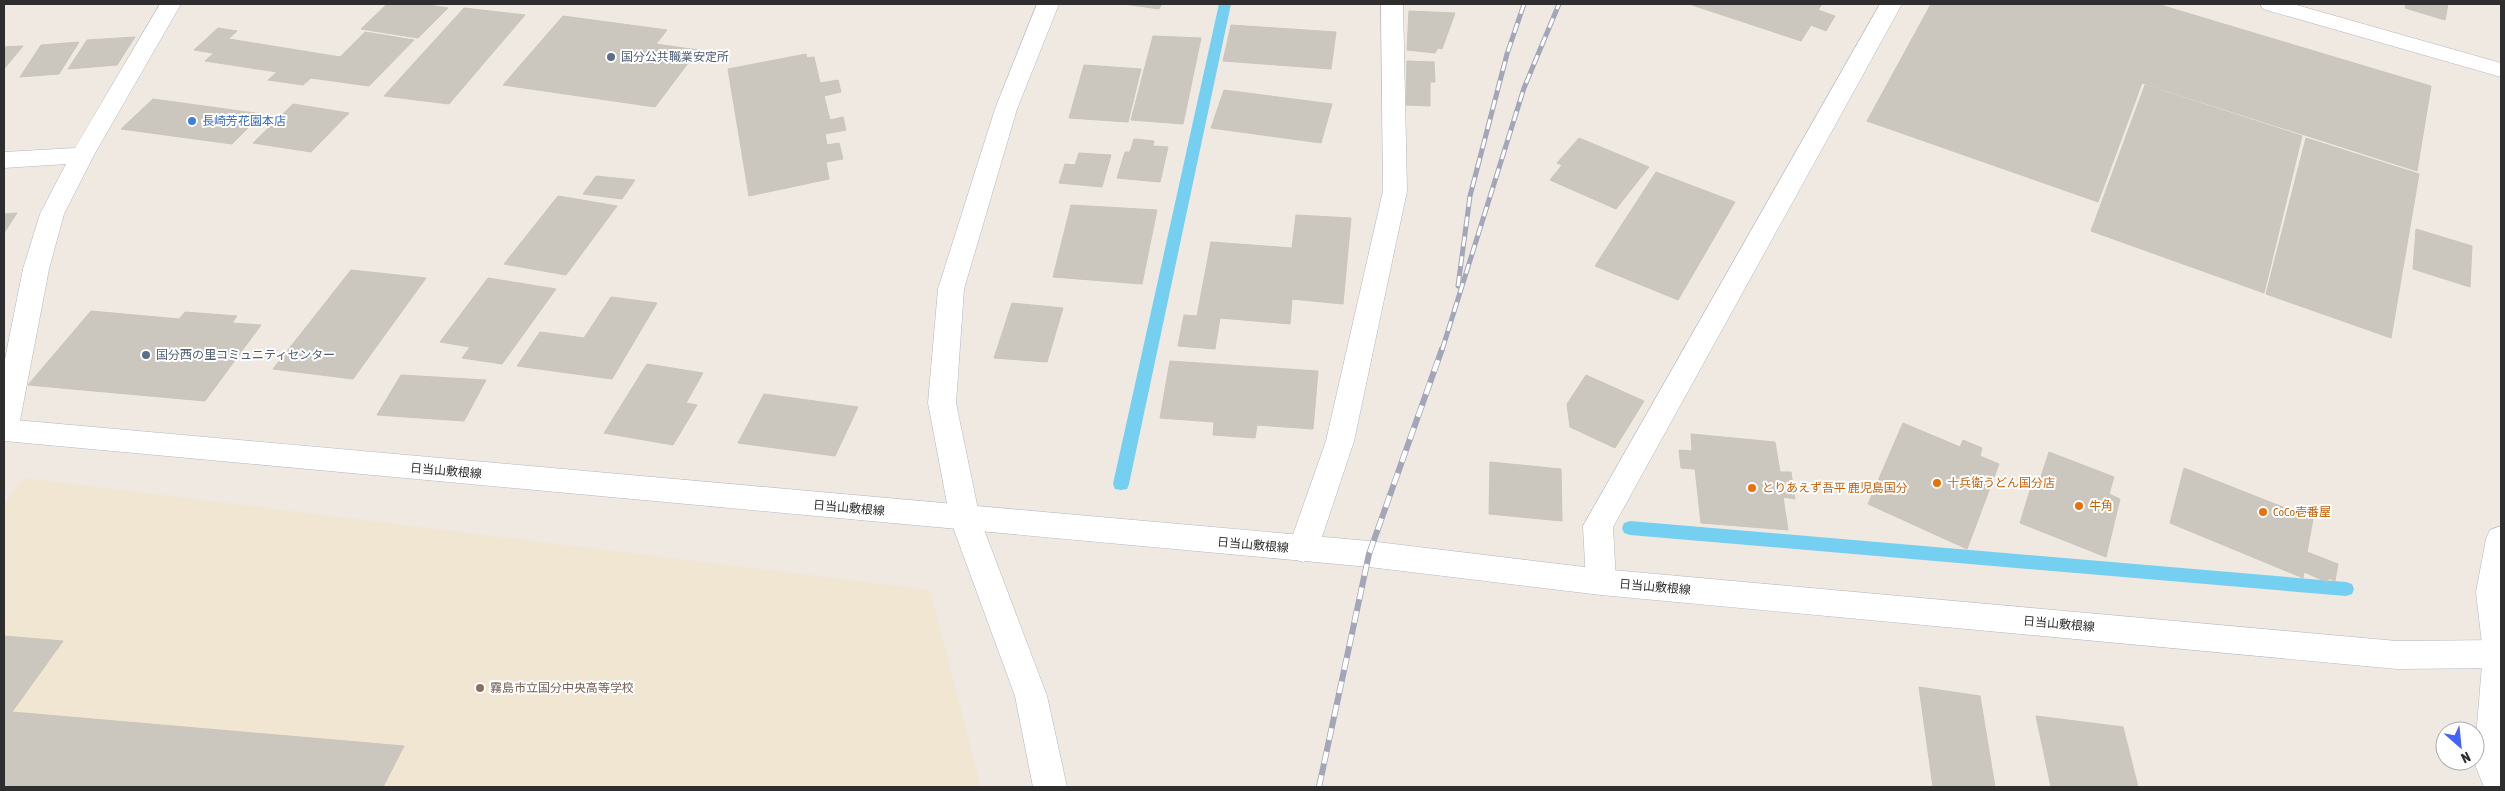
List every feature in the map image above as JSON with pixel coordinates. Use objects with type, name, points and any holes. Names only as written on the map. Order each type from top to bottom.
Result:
[{"type":"street","points":[[4,431],[36,269],[52,214],[82,155],[170,4]]},
{"type":"street","points":[[1048,4],[1006,109],[951,289],[942,403],[965,519],[1031,696],[1050,787]]},
{"type":"street","points":[[1303,549],[1340,441],[1395,191],[1392,4]]},
{"type":"street","points":[[1601,582],[1598,526],[1891,4]]},
{"type":"street","points":[[2271,4],[2501,70]]},
{"type":"street","points":[[4,160],[82,155]]},
{"type":"street","name":"日当山敷根線","points":[[4,431],[1369,554],[1601,582],[2397,655],[2500,654]]},
{"type":"street","points":[[2501,539],[2491,592],[2500,654],[2491,762],[2501,787]]},
{"type":"shaded area","name":"霧島市立国分中央高等学校","points":[[23,478],[930,590],[981,787],[4,787],[4,505]]},
{"type":"building","points":[[387,4],[422,4],[448,8],[418,38],[361,29]]},
{"type":"building","points":[[1124,4],[1162,4],[1159,9]]},
{"type":"building","points":[[1822,4],[1818,10],[1835,16],[1826,31],[1811,25],[1801,41],[1692,5]]},
{"type":"building","points":[[1931,4],[2157,4],[2431,86],[2417,171],[2142,83],[2098,202],[1867,121]]},
{"type":"building","points":[[2406,4],[2448,4],[2445,20],[2405,8]]},
{"type":"building","points":[[464,8],[525,15],[449,104],[384,96]]},
{"type":"building","points":[[1409,11],[1455,13],[1442,49],[1438,48],[1435,53],[1407,50]]},
{"type":"building","points":[[563,16],[667,30],[656,44],[698,50],[655,107],[503,85]]},
{"type":"building","points":[[1231,25],[1336,32],[1331,69],[1223,61]]},
{"type":"building","points":[[218,28],[237,31],[213,53],[194,50]]},
{"type":"building","points":[[365,32],[414,40],[369,86],[311,78],[303,85],[268,80],[277,72],[205,61],[229,39],[340,57]]},
{"type":"building","points":[[1153,36],[1201,38],[1183,124],[1131,120]]},
{"type":"building","points":[[135,37],[117,65],[68,69],[87,40]]},
{"type":"building","points":[[79,42],[59,74],[20,77],[41,45]]},
{"type":"building","points":[[23,46],[4,69],[4,47]]},
{"type":"building","points":[[806,54],[807,58],[814,57],[820,83],[838,80],[841,92],[824,96],[830,120],[843,117],[846,130],[825,134],[827,145],[839,143],[843,159],[826,162],[829,179],[749,196],[728,69]]},
{"type":"building","points":[[1407,61],[1434,62],[1435,82],[1430,82],[1430,106],[1406,105]]},
{"type":"building","points":[[1084,65],[1141,69],[1128,122],[1069,118]]},
{"type":"building","points":[[2145,85],[2302,136],[2264,293],[2091,231]]},
{"type":"building","points":[[1224,90],[1332,104],[1321,143],[1211,128]]},
{"type":"building","name":"長崎芳花園本店","points":[[153,99],[262,114],[232,144],[121,129]]},
{"type":"building","points":[[293,104],[349,113],[311,152],[253,143]]},
{"type":"building","points":[[1579,138],[1649,167],[1616,209],[1550,180],[1562,165],[1557,163]]},
{"type":"building","points":[[2306,138],[2419,174],[2391,338],[2266,294]]},
{"type":"building","points":[[1134,139],[1154,141],[1153,146],[1168,147],[1160,182],[1117,178],[1125,152],[1130,152]]},
{"type":"building","points":[[1079,153],[1111,155],[1102,187],[1059,183],[1065,164],[1075,165]]},
{"type":"building","points":[[1656,172],[1735,202],[1678,300],[1595,266]]},
{"type":"building","points":[[596,176],[635,180],[622,199],[583,194]]},
{"type":"building","points":[[558,196],[617,206],[566,275],[504,264]]},
{"type":"building","points":[[1071,205],[1157,210],[1142,284],[1053,277]]},
{"type":"building","points":[[17,213],[4,233],[4,214]]},
{"type":"building","points":[[1296,215],[1351,218],[1343,304],[1292,299],[1290,324],[1220,318],[1215,349],[1178,346],[1184,315],[1197,316],[1211,242],[1292,248]]},
{"type":"building","points":[[2416,229],[2472,246],[2470,287],[2413,269]]},
{"type":"building","points":[[351,270],[426,278],[353,379],[273,369]]},
{"type":"building","points":[[488,278],[556,289],[502,364],[462,358],[470,347],[440,342]]},
{"type":"building","points":[[611,297],[657,303],[612,379],[517,366],[540,332],[584,338]]},
{"type":"building","points":[[1012,303],[1063,308],[1047,362],[994,358]]},
{"type":"building","name":"国分西の里コミュニティセンター","points":[[91,311],[179,319],[185,312],[237,316],[232,323],[261,325],[205,401],[28,385]]},
{"type":"building","points":[[1170,361],[1318,371],[1313,429],[1257,425],[1255,438],[1213,435],[1214,422],[1160,418]]},
{"type":"building","points":[[647,364],[703,373],[686,403],[697,405],[673,445],[604,433]]},
{"type":"building","points":[[401,375],[486,380],[464,421],[377,415]]},
{"type":"building","points":[[1586,375],[1644,401],[1615,448],[1570,427],[1567,404]]},
{"type":"building","points":[[764,394],[858,407],[835,456],[738,443]]},
{"type":"building","points":[[1903,423],[1960,447],[1963,440],[1982,448],[1980,456],[1999,464],[1967,549],[1868,504]]},
{"type":"building","points":[[1691,434],[1775,442],[1780,472],[1791,472],[1795,499],[1783,497],[1788,530],[1701,523],[1695,469],[1681,468],[1679,450],[1692,451]]},
{"type":"building","points":[[2049,452],[2114,477],[2109,494],[2120,499],[2106,557],[2020,523],[2032,484],[2038,486]]},
{"type":"building","points":[[1490,462],[1561,469],[1562,521],[1489,514]]},
{"type":"building","points":[[2184,468],[2313,519],[2307,552],[2338,564],[2335,581],[2329,578],[2327,582],[2304,572],[2303,578],[2170,523]]},
{"type":"building","points":[[4,636],[63,641],[12,712],[404,746],[383,787],[4,787]]},
{"type":"building","points":[[1919,687],[1980,696],[1995,787],[1933,787]]},
{"type":"building","points":[[2036,716],[2123,727],[2138,787],[2051,787]]},
{"type":"waterway","points":[[1121,484],[1225,4]]},
{"type":"waterway","points":[[1630,528],[2346,589]]},
{"type":"railway","points":[[1458,286],[1470,196],[1507,54],[1524,4]]},
{"type":"railway","points":[[1442,350],[1524,88],[1559,4]]},
{"type":"railway","points":[[1319,787],[1369,554],[1442,349]]},
{"type":"place","name":"国分公共職業安定所","points":[[611,57]]},
{"type":"place","name":"長崎芳花園本店","points":[[192,121]]},
{"type":"place","name":"国分西の里コミュニティセンター","points":[[146,355]]},
{"type":"place","name":"十兵衛うどん国分店","points":[[1937,483]]},
{"type":"place","name":"とりあえず吾平 鹿児島国分","points":[[1752,488]]},
{"type":"place","name":"牛角","points":[[2079,506]]},
{"type":"place","name":"CoCo壱番屋","points":[[2263,512]]},
{"type":"place","name":"霧島市立国分中央高等学校","points":[[480,688]]}]
